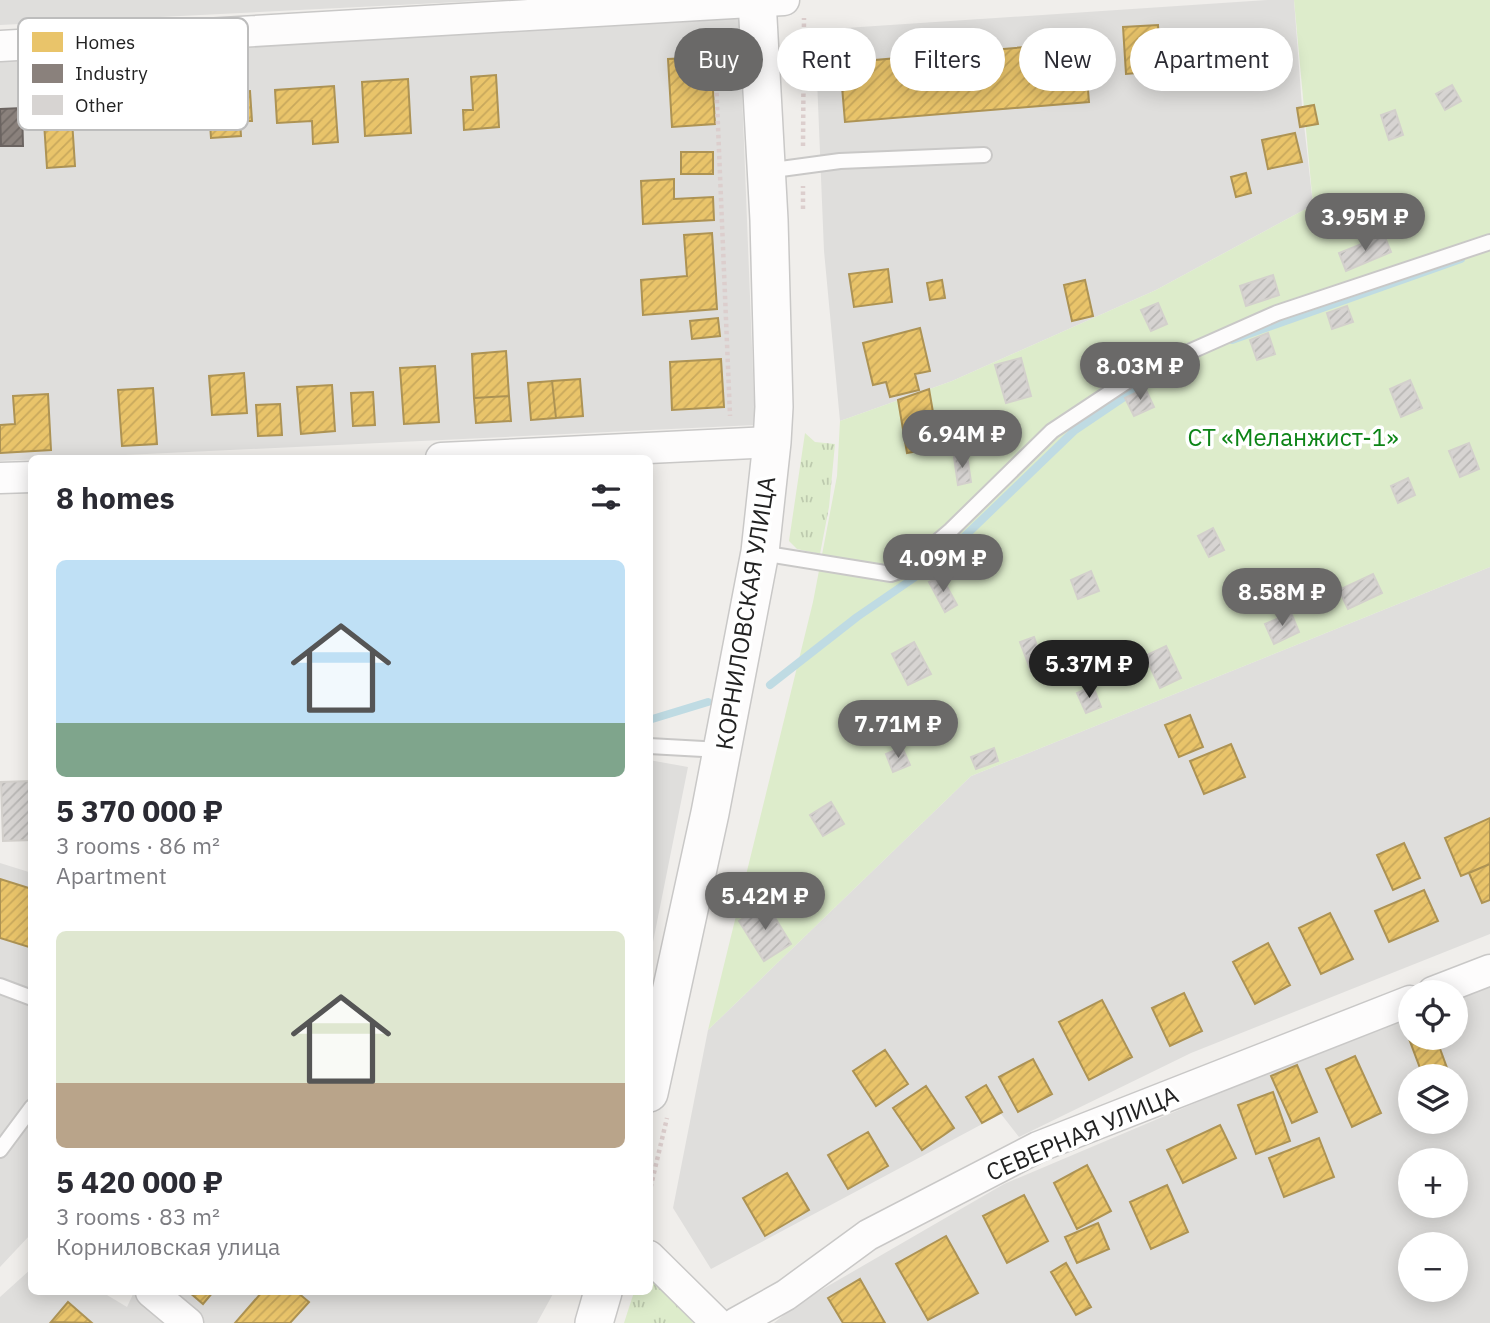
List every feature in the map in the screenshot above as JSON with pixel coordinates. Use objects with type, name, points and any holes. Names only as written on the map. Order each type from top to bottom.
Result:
[{"type":"street","points":[[248,32],[766,1]]},
{"type":"street","name":"КОРНИЛОВСКАЯ УЛИЦА","points":[[653,1074],[723,750],[760,552],[772,442],[774,407],[766,172],[766,1]]},
{"type":"street","points":[[0,46],[18,45]]},
{"type":"street","points":[[508,455],[772,442]]},
{"type":"street","points":[[0,478],[28,477]]},
{"type":"street","points":[[1464,980],[1490,970]]},
{"type":"street","name":"СЕВЕРНАЯ УЛИЦА","points":[[736,1323],[786,1295],[868,1234],[1038,1147],[1398,1006]]},
{"type":"street","points":[[653,1260],[717,1323]]},
{"type":"street","points":[[155,1295],[188,1323]]},
{"type":"street","points":[[594,1323],[602,1295]]},
{"type":"lane","points":[[766,172],[840,162],[984,155]]},
{"type":"lane","points":[[760,552],[891,574],[905,569],[951,530],[1052,431],[1135,376],[1277,313],[1490,242]]},
{"type":"lane","points":[[653,746],[723,750]]},
{"type":"lane","points":[[0,986],[28,996]]},
{"type":"lane","points":[[0,1150],[28,1112]]},
{"type":"path","points":[[713,5],[731,390],[730,445]]},
{"type":"shaded area","points":[[0,0],[499,0],[140,18],[18,18],[18,24],[0,25]]},
{"type":"shaded area","points":[[1294,0],[1313,205],[1156,290],[952,381],[840,421],[824,251],[817,91],[876,91],[876,28],[845,28]]},
{"type":"shaded area","points":[[739,15],[740,28],[674,28],[674,91],[742,91],[755,425],[126,455],[28,455],[28,460],[0,461],[0,53],[18,52],[18,130],[248,130],[248,40]]},
{"type":"shaded area","points":[[1490,567],[1490,934],[1191,1053],[1019,1137],[1001,1114],[711,1269],[673,1208],[708,1030],[971,776]]},
{"type":"shaded area","points":[[653,761],[688,767],[653,942]]},
{"type":"shaded area","points":[[0,863],[28,872],[28,1237],[0,1267]]},
{"type":"shaded area","points":[[1490,985],[1490,1323],[774,1323],[797,1304],[1004,1184],[1398,1019],[1398,1050],[1468,1050],[1468,993]]},
{"type":"shaded area","points":[[28,1272],[28,1295],[107,1295],[127,1307],[133,1295],[552,1295],[537,1323],[0,1323],[0,1297]]},
{"type":"green space","name":"СТ «Меланжист-1»","points":[[1294,0],[1490,0],[1490,567],[971,776],[708,1030],[813,602],[837,476],[840,421],[952,381],[1156,290],[1313,205]]},
{"type":"green space","points":[[805,433],[815,442],[835,444],[829,507],[820,554],[797,549],[789,541]]},
{"type":"green space","points":[[653,1278],[687,1312],[693,1323],[624,1323],[633,1295],[653,1295]]},
{"type":"building: Homes","points":[[1158,25],[1158,28],[1130,28],[1130,74],[1126,74],[1123,27]]},
{"type":"building: Homes","points":[[1019,48],[1019,91],[1088,91],[1089,102],[845,122],[842,91],[876,91],[876,60],[890,59],[890,91],[1005,91],[1005,49]]},
{"type":"building: Homes","points":[[668,59],[674,59],[674,91],[713,91],[715,124],[672,127]]},
{"type":"building: Homes","points":[[496,75],[499,127],[464,130],[463,110],[473,110],[471,77]]},
{"type":"building: Homes","points":[[408,79],[411,133],[365,136],[362,82]]},
{"type":"building: Homes","points":[[334,86],[338,142],[313,144],[312,121],[277,123],[275,90]]},
{"type":"building: Homes","points":[[250,91],[252,121],[248,121]]},
{"type":"building: Homes","points":[[1314,105],[1318,124],[1300,127],[1297,108]]},
{"type":"building: Homes","points":[[45,130],[73,130],[75,166],[47,168]]},
{"type":"building: Homes","points":[[210,130],[241,130],[241,136],[211,138]]},
{"type":"building: Homes","points":[[1295,133],[1302,162],[1268,169],[1262,140]]},
{"type":"building: Homes","points":[[681,152],[713,152],[713,174],[681,174]]},
{"type":"building: Homes","points":[[1246,173],[1251,193],[1236,197],[1231,177]]},
{"type":"building: Homes","points":[[674,179],[674,199],[713,197],[714,220],[643,224],[641,181]]},
{"type":"building: Homes","points":[[712,233],[717,309],[643,315],[641,280],[687,276],[684,235]]},
{"type":"building: Homes","points":[[888,269],[892,302],[854,307],[849,274]]},
{"type":"building: Homes","points":[[942,280],[945,298],[930,300],[927,283]]},
{"type":"building: Homes","points":[[1085,280],[1093,316],[1072,321],[1064,285]]},
{"type":"building: Homes","points":[[718,318],[720,336],[692,339],[690,321]]},
{"type":"building: Homes","points":[[920,328],[930,371],[915,374],[919,390],[890,397],[886,382],[873,385],[863,343]]},
{"type":"building: Homes","points":[[506,351],[509,396],[474,398],[472,354]]},
{"type":"building: Homes","points":[[721,359],[724,407],[672,410],[670,362]]},
{"type":"building: Homes","points":[[435,366],[439,422],[404,424],[400,368]]},
{"type":"building: Homes","points":[[244,373],[247,413],[212,415],[209,376]]},
{"type":"building: Homes","points":[[580,379],[583,416],[556,418],[552,381]]},
{"type":"building: Homes","points":[[552,381],[556,418],[531,420],[528,383]]},
{"type":"building: Homes","points":[[332,385],[335,431],[301,434],[297,387]]},
{"type":"building: Homes","points":[[153,388],[157,444],[122,446],[118,390]]},
{"type":"building: Homes","points":[[929,389],[939,447],[907,453],[898,400]]},
{"type":"building: Homes","points":[[373,392],[375,425],[353,426],[351,393]]},
{"type":"building: Homes","points":[[48,394],[51,450],[0,453],[0,425],[15,424],[13,396]]},
{"type":"building: Homes","points":[[509,396],[511,421],[476,423],[474,398]]},
{"type":"building: Homes","points":[[280,404],[282,435],[258,436],[256,405]]},
{"type":"building: Homes","points":[[1190,715],[1203,747],[1179,757],[1165,725]]},
{"type":"building: Homes","points":[[1231,744],[1245,777],[1204,794],[1190,761]]},
{"type":"building: Homes","points":[[1490,818],[1490,864],[1461,876],[1445,838]]},
{"type":"building: Homes","points":[[1404,843],[1420,878],[1393,890],[1377,855]]},
{"type":"building: Homes","points":[[1490,864],[1490,900],[1482,903],[1469,873]]},
{"type":"building: Homes","points":[[0,879],[28,888],[28,947],[0,938]]},
{"type":"building: Homes","points":[[1424,890],[1438,921],[1389,942],[1375,911]]},
{"type":"building: Homes","points":[[1330,913],[1353,959],[1321,974],[1299,928]]},
{"type":"building: Homes","points":[[1268,943],[1290,985],[1255,1004],[1233,962]]},
{"type":"building: Homes","points":[[1184,993],[1202,1031],[1170,1046],[1152,1008]]},
{"type":"building: Homes","points":[[1102,1000],[1132,1057],[1089,1080],[1059,1022]]},
{"type":"building: Homes","points":[[885,1050],[908,1084],[876,1106],[853,1071]]},
{"type":"building: Homes","points":[[1413,1050],[1440,1050],[1446,1064],[1418,1064]]},
{"type":"building: Homes","points":[[1355,1056],[1381,1113],[1352,1127],[1326,1069]]},
{"type":"building: Homes","points":[[1033,1059],[1052,1094],[1018,1112],[999,1077]]},
{"type":"building: Homes","points":[[1297,1065],[1317,1112],[1292,1123],[1271,1076]]},
{"type":"building: Homes","points":[[986,1085],[1002,1112],[982,1123],[966,1097]]},
{"type":"building: Homes","points":[[926,1086],[954,1128],[922,1150],[893,1108]]},
{"type":"building: Homes","points":[[1273,1092],[1290,1141],[1256,1154],[1238,1105]]},
{"type":"building: Homes","points":[[1220,1125],[1236,1158],[1183,1183],[1167,1150]]},
{"type":"building: Homes","points":[[868,1132],[888,1166],[848,1189],[828,1155]]},
{"type":"building: Homes","points":[[1319,1138],[1334,1177],[1284,1197],[1269,1158]]},
{"type":"building: Homes","points":[[1087,1165],[1111,1211],[1077,1229],[1054,1183]]},
{"type":"building: Homes","points":[[787,1173],[809,1210],[765,1236],[743,1198]]},
{"type":"building: Homes","points":[[1167,1185],[1188,1232],[1151,1249],[1130,1202]]},
{"type":"building: Homes","points":[[1024,1195],[1048,1241],[1007,1263],[983,1216]]},
{"type":"building: Homes","points":[[1098,1223],[1109,1249],[1077,1263],[1065,1237]]},
{"type":"building: Homes","points":[[946,1236],[978,1293],[928,1320],[896,1264]]},
{"type":"building: Homes","points":[[1066,1263],[1091,1307],[1076,1315],[1051,1272]]},
{"type":"building: Homes","points":[[860,1279],[885,1323],[843,1323],[828,1298]]},
{"type":"building: Homes","points":[[192,1295],[210,1295],[203,1304]]},
{"type":"building: Homes","points":[[259,1295],[301,1295],[309,1302],[290,1323],[235,1323]]},
{"type":"building: Homes","points":[[68,1302],[92,1323],[51,1322]]},
{"type":"building: Industry","points":[[18,108],[18,130],[23,130],[23,146],[1,146],[0,109]]},
{"type":"building: Other","points":[[1452,85],[1461,101],[1445,110],[1436,94]]},
{"type":"building: Other","points":[[1395,110],[1403,135],[1389,140],[1381,115]]},
{"type":"building: Other","points":[[1384,235],[1391,252],[1346,271],[1339,253]]},
{"type":"building: Other","points":[[1273,275],[1279,295],[1246,306],[1240,286]]},
{"type":"building: Other","points":[[1158,303],[1167,324],[1151,331],[1141,310]]},
{"type":"building: Other","points":[[1347,306],[1353,322],[1332,329],[1327,313]]},
{"type":"building: Other","points":[[1268,333],[1275,354],[1257,360],[1250,340]]},
{"type":"building: Other","points":[[1021,358],[1031,396],[1006,403],[995,365]]},
{"type":"building: Other","points":[[1410,380],[1422,408],[1401,417],[1390,389]]},
{"type":"building: Other","points":[[1145,388],[1154,407],[1134,416],[1125,398]]},
{"type":"building: Other","points":[[1469,443],[1479,469],[1460,477],[1449,451]]},
{"type":"building: Other","points":[[967,455],[971,482],[958,485],[954,457]]},
{"type":"building: Other","points":[[1408,478],[1415,495],[1398,503],[1391,486]]},
{"type":"building: Other","points":[[1213,528],[1224,550],[1209,557],[1198,536]]},
{"type":"building: Other","points":[[1091,571],[1099,591],[1078,599],[1071,580]]},
{"type":"building: Other","points":[[1373,574],[1382,593],[1348,609],[1339,590]]},
{"type":"building: Other","points":[[941,576],[957,605],[945,612],[929,582]]},
{"type":"building: Other","points":[[1291,613],[1299,632],[1274,644],[1265,624]]},
{"type":"building: Other","points":[[1034,637],[1044,666],[1031,671],[1020,642]]},
{"type":"building: Other","points":[[914,642],[931,674],[908,685],[892,654]]},
{"type":"building: Other","points":[[1166,646],[1181,678],[1160,688],[1145,656]]},
{"type":"building: Other","points":[[1093,686],[1101,707],[1086,713],[1077,693]]},
{"type":"building: Other","points":[[902,747],[910,765],[893,772],[886,754]]},
{"type":"building: Other","points":[[994,748],[998,761],[976,769],[971,757]]},
{"type":"building: Other","points":[[28,781],[28,840],[3,841],[1,782]]},
{"type":"building: Other","points":[[831,802],[844,824],[823,836],[810,815]]},
{"type":"building: Other","points":[[766,903],[791,944],[764,961],[739,921]]},
{"type":"waterway","points":[[1232,340],[1461,259]]},
{"type":"waterway","points":[[770,685],[857,617],[940,560],[1074,431],[1157,375],[1189,360]]},
{"type":"waterway","points":[[653,719],[708,702]]}]
